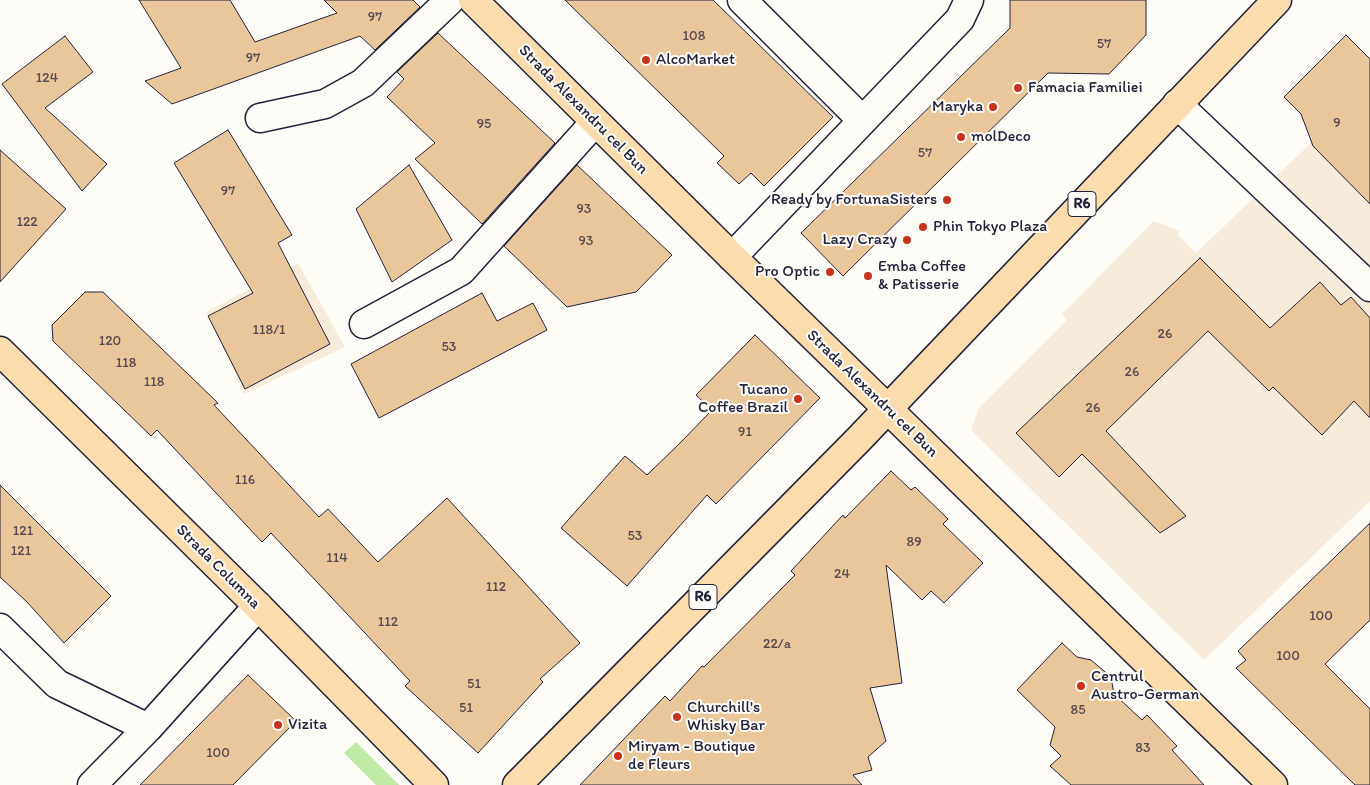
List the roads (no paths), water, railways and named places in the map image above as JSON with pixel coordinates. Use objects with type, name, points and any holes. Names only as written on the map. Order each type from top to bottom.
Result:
[{"type":"main road","name":"Strada Alexandru cel Bun","points":[[473,0],[732,257],[1273,785]]},
{"type":"main road","name":"R6","points":[[517,785],[888,408],[1277,0]]},
{"type":"main road","name":"Strada Columna","points":[[0,351],[258,606],[434,785]]},
{"type":"lane","points":[[260,118],[325,104],[363,83],[450,0]]},
{"type":"lane","points":[[742,0],[862,120]]},
{"type":"lane","points":[[732,257],[960,18],[969,0]]},
{"type":"lane","points":[[1177,104],[1370,287]]},
{"type":"lane","points":[[364,324],[460,270],[595,122]]},
{"type":"lane","points":[[92,785],[148,728],[258,606]]},
{"type":"lane","points":[[0,628],[57,684],[148,728]]},
{"type":"place","name":"AlcoMarket","points":[[646,60]]},
{"type":"place","name":"Famacia Familiei","points":[[1018,88]]},
{"type":"place","name":"Maryka","points":[[993,107]]},
{"type":"place","name":"molDeco","points":[[961,137]]},
{"type":"place","name":"Ready by FortunaSisters","points":[[947,200]]},
{"type":"place","name":"Phin Tokyo Plaza","points":[[923,227]]},
{"type":"place","name":"Lazy Crazy","points":[[907,240]]},
{"type":"place","name":"Pro Optic","points":[[830,272]]},
{"type":"place","name":"Emba Coffee & Patisserie","points":[[868,276]]},
{"type":"place","name":"Tucano Coffee Brazil","points":[[798,399]]},
{"type":"place","name":"Centrul Austro-German","points":[[1081,686]]},
{"type":"place","name":"Churchill's Whisky Bar","points":[[677,717]]},
{"type":"place","name":"Vizita","points":[[278,725]]},
{"type":"place","name":"Miryam - Boutique de Fleurs","points":[[618,756]]}]
